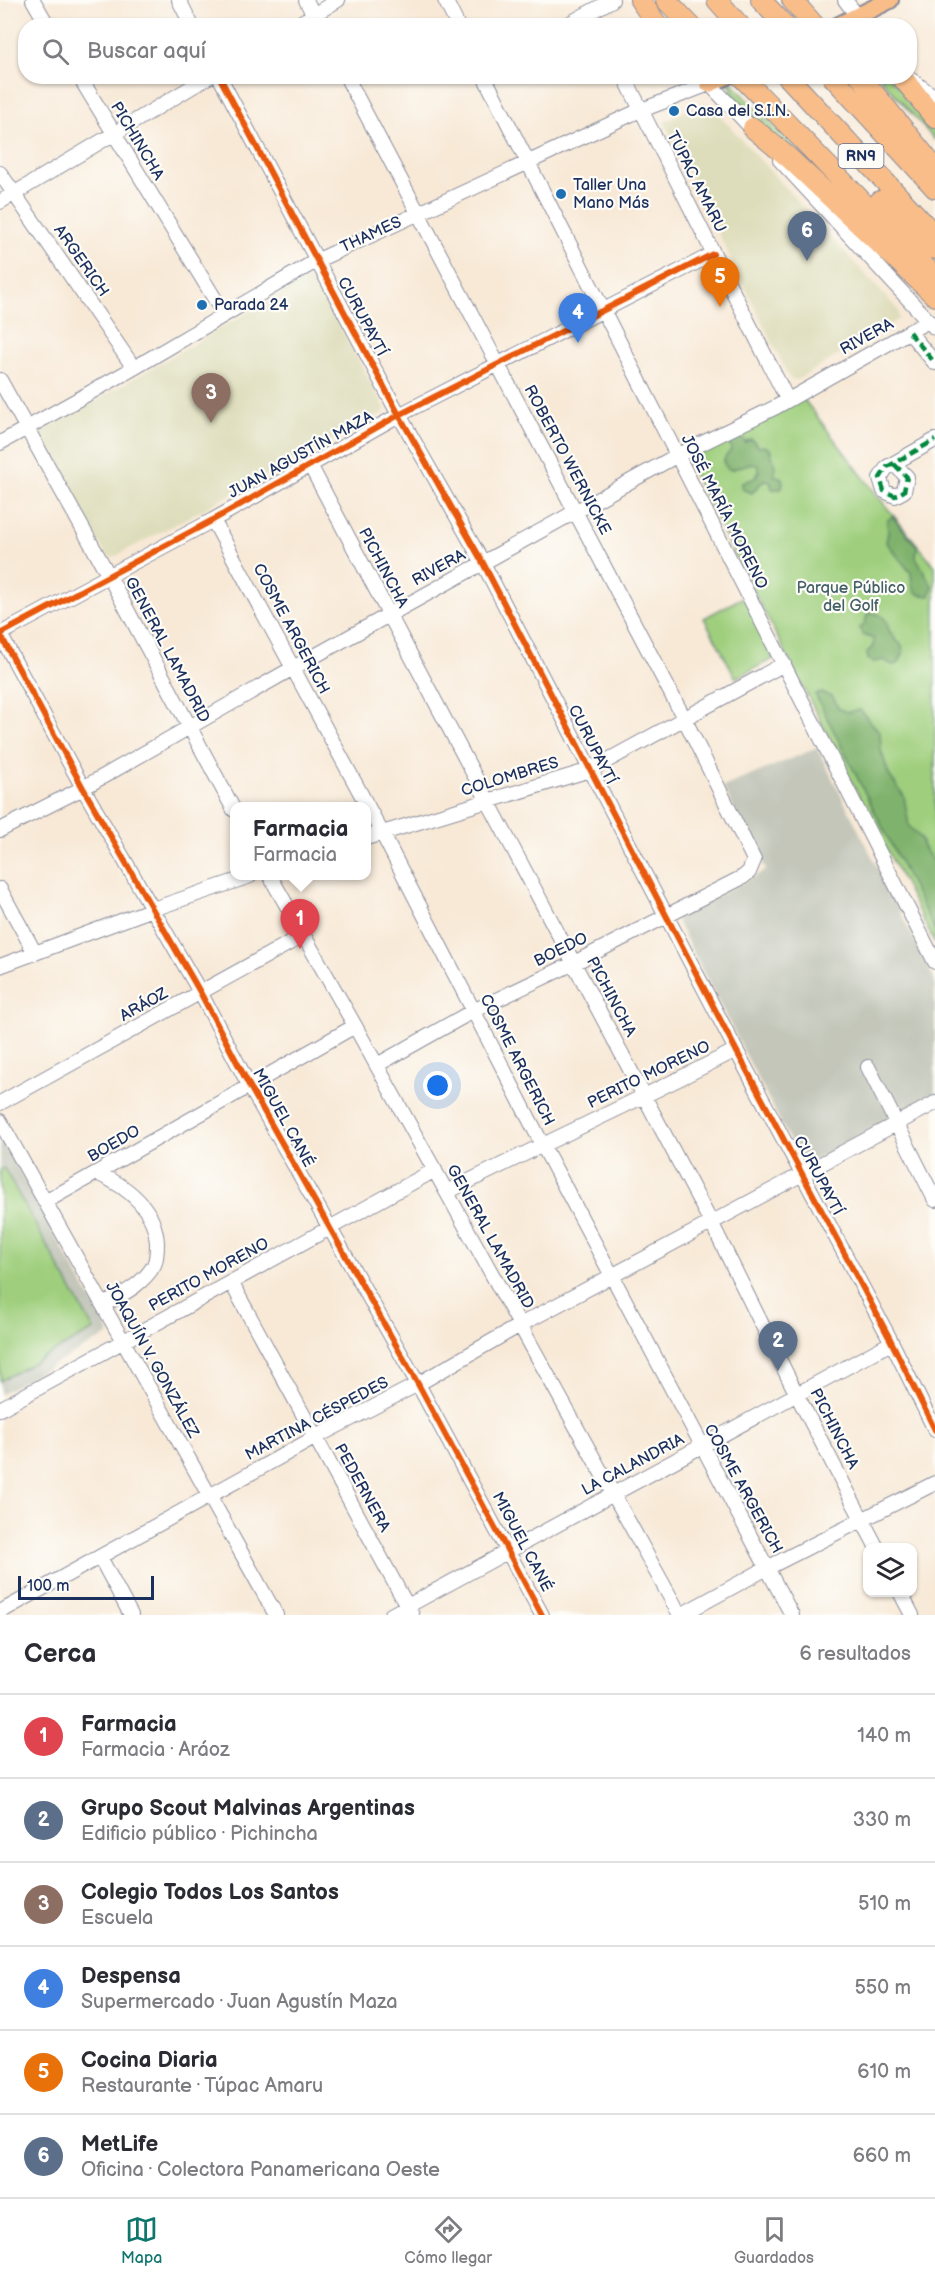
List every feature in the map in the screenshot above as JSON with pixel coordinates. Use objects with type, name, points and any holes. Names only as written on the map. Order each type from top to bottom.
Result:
[{"type":"highway","points":[[640,0],[652,18]]},
{"type":"highway","points":[[666,0],[683,18]]},
{"type":"highway","points":[[683,0],[700,18]]},
{"type":"highway","points":[[717,0],[733,18]]},
{"type":"highway","points":[[761,0],[777,18]]},
{"type":"highway","points":[[792,0],[808,18]]},
{"type":"highway","points":[[807,0],[828,18]]},
{"type":"highway","points":[[749,84],[935,277]]},
{"type":"highway","points":[[763,84],[872,194],[935,249]]},
{"type":"highway","name":"RN9","points":[[794,84],[935,236]]},
{"type":"highway","name":"RN9","points":[[839,84],[935,188]]},
{"type":"highway","points":[[867,84],[935,168]]},
{"type":"highway","points":[[881,84],[935,146]]},
{"type":"highway","points":[[907,84],[935,118]]},
{"type":"highway","points":[[753,128],[788,157],[935,296]]},
{"type":"main road","points":[[864,13],[890,0]]},
{"type":"street","points":[[33,0],[43,18]]},
{"type":"street","points":[[179,0],[188,18]]},
{"type":"street","points":[[306,0],[315,18]]},
{"type":"street","points":[[318,18],[339,0]]},
{"type":"street","points":[[445,0],[454,18]]},
{"type":"street","points":[[580,18],[612,0]]},
{"type":"street","points":[[631,0],[649,18]]},
{"type":"street","points":[[845,0],[864,13]]},
{"type":"street","points":[[592,12],[595,18]]},
{"type":"street","name":"PICHINCHA","points":[[84,84],[224,314]]},
{"type":"street","points":[[0,202],[197,84]]},
{"type":"street","name":"CURUPAYTÍ","points":[[223,84],[399,415],[483,563],[935,1430]]},
{"type":"street","name":"ROBERTO WERNICKE","points":[[350,84],[685,720],[754,860]]},
{"type":"street","name":"JOSÉ MARÍA MORENO","points":[[488,84],[935,962]]},
{"type":"street","name":"TÚPAC AMARU","points":[[628,84],[787,399]]},
{"type":"street","name":"THAMES","points":[[0,443],[134,368],[316,261],[697,84]]},
{"type":"street","points":[[710,84],[753,128],[784,166],[932,325]]},
{"type":"street","points":[[917,84],[935,97]]},
{"type":"street","name":"ARGERICH","points":[[0,173],[134,368]]},
{"type":"street","name":"JUAN AGUSTÍN MAZA","points":[[0,634],[213,520],[399,415],[713,254]]},
{"type":"street","name":"RIVERA","points":[[0,830],[82,788],[389,614],[676,456],[787,399],[909,332],[932,325]]},
{"type":"street","points":[[909,332],[935,363]]},
{"type":"street","name":"GENERAL LAMADRID","points":[[0,380],[109,576],[230,803]]},
{"type":"street","points":[[894,464],[935,440]]},
{"type":"street","name":"PICHINCHA","points":[[310,465],[712,1223],[797,1395],[874,1543]]},
{"type":"street","name":"COSME ARGERICH","points":[[213,520],[365,802]]},
{"type":"street","name":"MIGUEL CANÉ","points":[[0,634],[82,788],[200,992],[249,1085],[418,1384],[542,1615]]},
{"type":"street","name":"COLOMBRES","points":[[371,836],[590,770],[784,664]]},
{"type":"street","name":"COSME ARGERICH","points":[[371,813],[542,1144],[792,1615]]},
{"type":"street","name":"BOEDO","points":[[377,1065],[473,1011],[574,963],[743,876],[750,872],[754,860]]},
{"type":"street","points":[[0,966],[238,880]]},
{"type":"street","name":"GENERAL LAMADRID","points":[[272,880],[377,1065],[680,1615]]},
{"type":"street","points":[[0,889],[35,953]]},
{"type":"street","name":"ARÁOZ","points":[[0,1103],[304,935]]},
{"type":"street","name":"BOEDO","points":[[45,1202],[355,1026]]},
{"type":"street","name":"PERITO MORENO","points":[[447,1192],[542,1144],[645,1097],[736,1050]]},
{"type":"street","points":[[868,1067],[935,1200]]},
{"type":"street","name":"MARTINA CÉSPEDES","points":[[0,1612],[316,1437],[418,1384],[520,1325],[935,1103]]},
{"type":"street","name":"JOAQUÍN V. GONZÁLEZ","points":[[0,1120],[276,1615]]},
{"type":"street","name":"PERITO MORENO","points":[[0,1409],[435,1170]]},
{"type":"street","points":[[97,1173],[115,1181],[141,1203],[156,1228],[157,1246],[155,1264],[144,1278],[130,1290],[103,1305]]},
{"type":"street","name":"PEDERNERA","points":[[231,1282],[410,1611]]},
{"type":"street","name":"LA CALANDRIA","points":[[391,1615],[410,1611],[509,1550],[891,1343]]},
{"type":"street","points":[[680,1615],[935,1483]]},
{"type":"street","points":[[100,1557],[131,1615]]},
{"type":"street","points":[[902,1597],[912,1615]]},
{"type":"shaded area","points":[[702,103],[710,105],[898,310],[899,319],[797,380],[790,379],[664,122]]},
{"type":"shaded area","points":[[308,278],[313,279],[385,408],[383,413],[112,558],[107,556],[38,437],[39,433]]},
{"type":"shaded area","points":[[817,748],[935,981],[935,1095],[803,1166],[676,919],[766,870],[723,787]]},
{"type":"shaded area","points":[[0,1136],[110,1334],[0,1394]]},
{"type":"green space","points":[[728,84],[733,84],[928,285],[812,174],[732,93]]},
{"type":"green space","points":[[885,84],[896,84],[922,111],[935,127],[935,140]]},
{"type":"green space","name":"Parque Público del Golf","points":[[799,393],[880,499],[935,566],[935,943],[686,460]]},
{"type":"green space","points":[[733,433],[740,435],[745,442],[751,439],[759,447],[764,446],[770,449],[775,466],[774,475],[782,478],[781,489],[772,489],[770,481],[764,480],[752,493],[742,489],[742,483],[755,478],[759,471],[757,465],[751,463],[731,470],[727,468],[724,463],[725,458],[732,449],[726,438]]},
{"type":"green space","points":[[892,516],[917,546],[916,557],[932,586],[930,596],[915,592],[911,573],[886,542],[887,521]]},
{"type":"green space","points":[[745,596],[773,659],[736,678],[704,618]]},
{"type":"green space","points":[[868,613],[883,617],[895,640],[902,645],[903,654],[898,664],[892,665],[884,660],[874,662],[868,659],[867,653],[873,646],[874,639],[863,635],[859,628],[864,625]]},
{"type":"green space","points":[[822,693],[833,697],[839,709],[847,712],[860,710],[880,732],[881,750],[889,775],[904,796],[909,826],[921,839],[923,847],[934,862],[935,931],[815,694]]},
{"type":"green space","points":[[4,1168],[94,1330],[0,1381],[0,1170]]},
{"type":"marked path","points":[[909,332],[935,363]]},
{"type":"marked path","points":[[894,464],[907,477],[904,491],[895,496],[884,491],[880,478],[887,467],[935,440]]},
{"type":"cycle path","points":[[223,84],[399,415],[483,563],[736,1050],[890,1339],[935,1430]]},
{"type":"cycle path","points":[[542,1615],[418,1384],[249,1085],[200,992],[83,788],[0,634],[213,520],[399,415],[713,254]]},
{"type":"place","name":"Casa del S.I.N.","points":[[674,111]]},
{"type":"place","name":"Taller Una Mano Más","points":[[561,194]]},
{"type":"place","name":"MetLife","points":[[807,261]]},
{"type":"place","name":"Parada 24","points":[[202,305]]},
{"type":"place","name":"Cocina Diaria","points":[[720,307]]},
{"type":"place","name":"Despensa","points":[[578,343]]},
{"type":"place","name":"Colegio Todos Los Santos","points":[[211,423]]},
{"type":"place","name":"Farmacia","points":[[300,949]]},
{"type":"place","name":"Grupo Scout Malvinas Argentinas","points":[[778,1371]]}]
